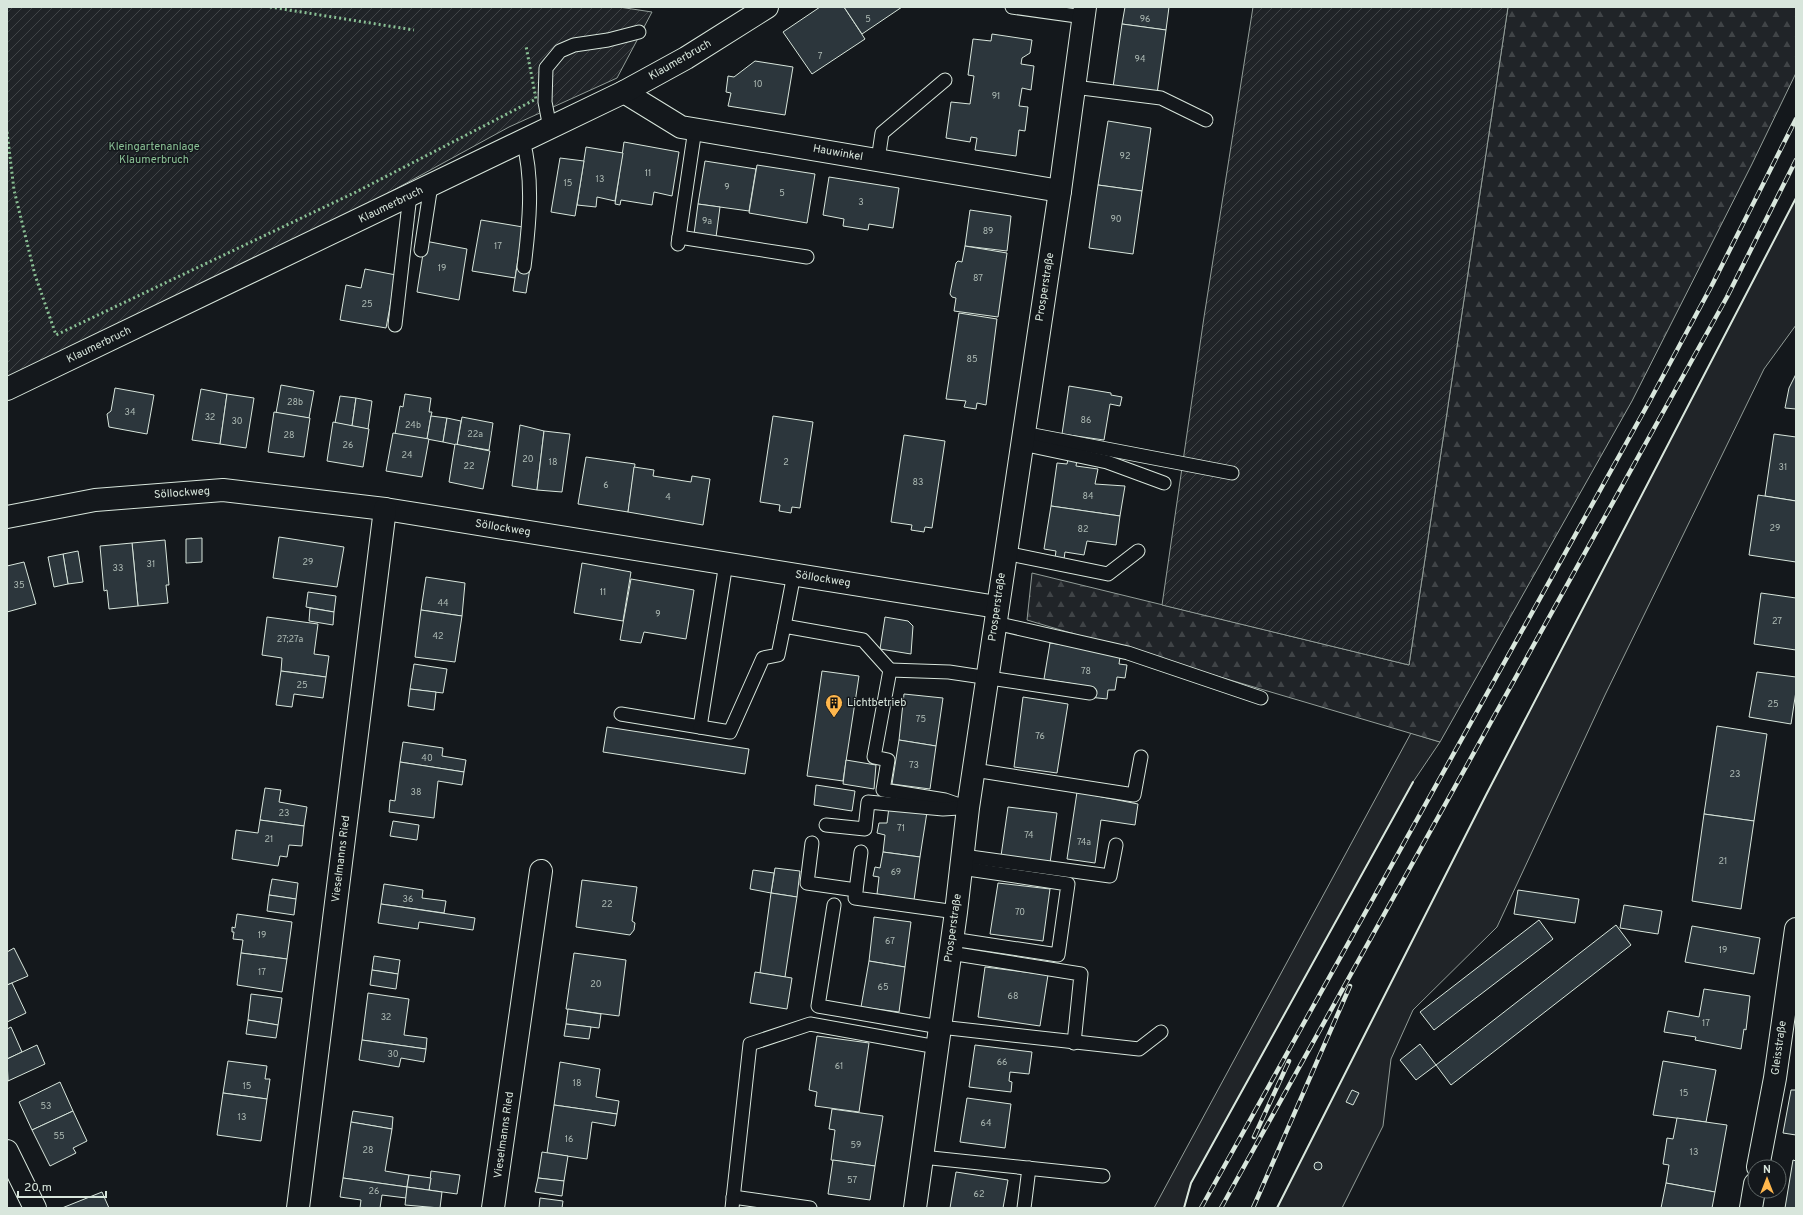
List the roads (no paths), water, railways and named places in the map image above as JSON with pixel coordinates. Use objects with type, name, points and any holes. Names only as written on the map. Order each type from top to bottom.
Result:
[{"type":"street","name":"Klaumerbruch","points":[[7,389],[624,92],[686,58],[746,14],[767,7]]},
{"type":"street","name":"Prosperstraße","points":[[914,1208],[956,912],[968,808],[1060,192],[1084,12]]},
{"type":"street","name":"Hauwinkel","points":[[624,92],[681,127],[1060,192]]},
{"type":"street","name":"Söllockweg","points":[[7,517],[95,500],[223,490],[385,509],[726,563],[794,574],[996,615]]},
{"type":"street","name":"Vieselmanns Ried","points":[[298,1208],[385,509]]},
{"type":"street","name":"Vieselmanns Ried","points":[[493,1208],[541,871]]},
{"type":"street","name":"Gleisstraße","points":[[1760,1159],[1775,1078],[1796,929]]},
{"type":"street","points":[[7,1151],[35,1208]]},
{"type":"lane","points":[[1012,7],[1084,12]]},
{"type":"lane","points":[[550,128],[544,102],[546,68],[560,51],[574,45],[608,40],[639,32]]},
{"type":"lane","points":[[878,160],[882,133],[945,80]]},
{"type":"lane","points":[[1074,87],[1161,98],[1206,120]]},
{"type":"lane","points":[[695,129],[678,241],[807,257]]},
{"type":"lane","points":[[523,141],[528,157],[529,228],[524,267]]},
{"type":"lane","points":[[421,250],[431,185]]},
{"type":"lane","points":[[395,325],[410,195]]},
{"type":"lane","points":[[1023,438],[1232,473]]},
{"type":"lane","points":[[1023,438],[1107,462],[1164,483]]},
{"type":"lane","points":[[1005,553],[1108,574],[1138,551]]},
{"type":"lane","points":[[700,727],[726,563]]},
{"type":"lane","points":[[620,714],[730,732],[763,658],[778,655],[794,574]]},
{"type":"lane","points":[[996,615],[1128,653],[1261,698]]},
{"type":"lane","points":[[784,626],[863,640],[890,670],[948,672],[1090,693]]},
{"type":"lane","points":[[890,670],[874,757],[888,760],[883,790],[945,800],[968,808]]},
{"type":"lane","points":[[974,770],[1134,795],[1141,757]]},
{"type":"lane","points":[[826,825],[865,829],[868,802],[943,809],[968,808]]},
{"type":"lane","points":[[812,843],[807,883],[856,890]]},
{"type":"lane","points":[[962,862],[1110,876],[1116,845]]},
{"type":"lane","points":[[861,852],[855,898],[956,912]]},
{"type":"lane","points":[[951,946],[1058,955],[1068,884],[962,862]]},
{"type":"lane","points":[[834,906],[818,1006],[938,1037]]},
{"type":"lane","points":[[951,946],[1081,974],[1074,1043]]},
{"type":"lane","points":[[810,1208],[733,1202],[750,1044],[810,1024],[938,1037],[1074,1043],[1139,1049],[1161,1032]]},
{"type":"lane","points":[[922,1157],[1103,1176]]},
{"type":"lane","points":[[1024,1208],[1028,1168]]},
{"type":"railway","points":[[1201,1208],[1648,404],[1712,285],[1796,119]]},
{"type":"railway","points":[[1221,1208],[1727,297],[1796,160]]},
{"type":"railway","points":[[1253,1208],[1350,986]]},
{"type":"railway","points":[[1254,1137],[1289,1061]]},
{"type":"place","name":"Lichtbetrieb","points":[[834,718]]},
{"type":"park label","name":"Kleingartenanlage Klaumerbruch","points":[[154,153]]}]
